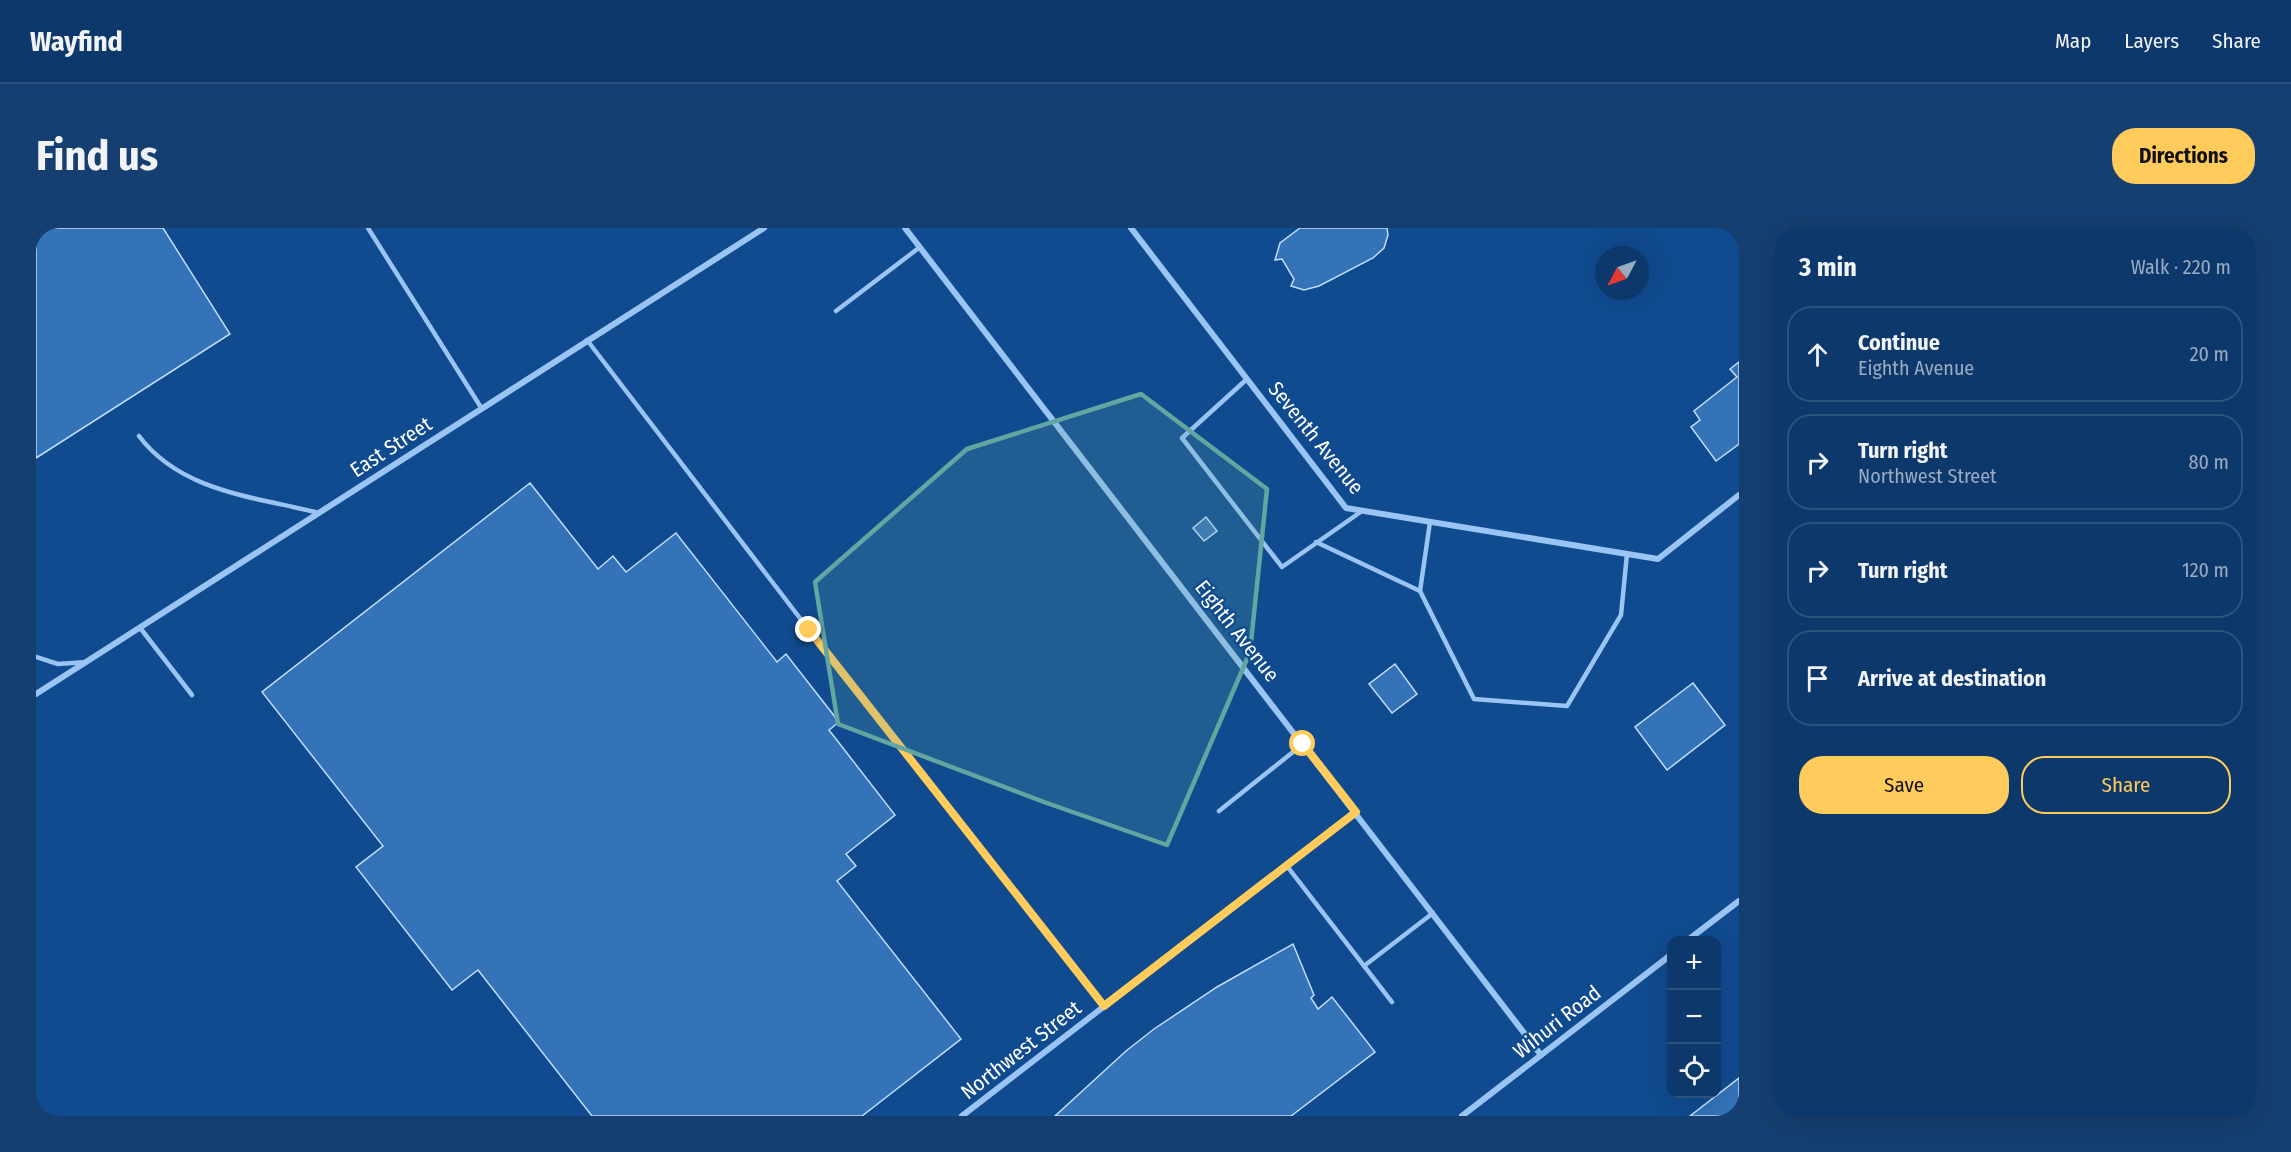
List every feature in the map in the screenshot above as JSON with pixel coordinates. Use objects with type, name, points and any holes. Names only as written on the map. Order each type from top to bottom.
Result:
[{"type":"street","name":"East Street","points":[[36,694],[141,629],[764,228]]},
{"type":"street","name":"Eighth Avenue","points":[[905,228],[1541,1055]]},
{"type":"street","name":"Seventh Avenue","points":[[1131,228],[1346,508],[1658,559],[1739,495]]},
{"type":"street","name":"Northwest Street","points":[[962,1116],[1356,812]]},
{"type":"street","points":[[1694,936],[1739,901]]},
{"type":"street","name":"Wihuri Road","points":[[1462,1116],[1667,957]]},
{"type":"lane","points":[[368,228],[482,408]]},
{"type":"lane","points":[[836,311],[920,247]]},
{"type":"lane","points":[[587,340],[809,630],[1104,1006]]},
{"type":"lane","points":[[1247,379],[1182,438],[1281,567],[1362,510]]},
{"type":"lane","points":[[140,436],[152,453],[186,477],[206,485],[320,513]]},
{"type":"lane","points":[[1430,522],[1420,591],[1474,699],[1567,706],[1621,615],[1627,554]]},
{"type":"lane","points":[[1316,542],[1420,591]]},
{"type":"lane","points":[[141,629],[192,695]]},
{"type":"lane","points":[[36,657],[58,664],[87,662]]},
{"type":"lane","points":[[1219,811],[1303,744]]},
{"type":"lane","points":[[1287,866],[1392,1002]]},
{"type":"lane","points":[[1364,966],[1433,914]]},
{"type":"highlighted area","points":[[1141,394],[1267,489],[1250,652],[1167,845],[1044,802],[838,724],[815,582],[967,449]]},
{"type":"building","points":[[36,228],[163,228],[230,334],[36,458]]},
{"type":"building","points":[[1300,228],[1387,228],[1388,235],[1384,248],[1373,258],[1319,286],[1304,290],[1291,286],[1294,279],[1282,259],[1275,260],[1280,243]]},
{"type":"building","points":[[1739,362],[1739,444],[1716,461],[1691,427],[1700,420],[1694,411],[1737,377],[1730,369]]},
{"type":"building","points":[[530,483],[598,569],[613,556],[626,572],[676,533],[777,662],[786,654],[839,722],[829,730],[895,815],[846,854],[856,866],[837,881],[961,1039],[862,1116],[592,1116],[478,970],[452,990],[356,867],[383,846],[262,692]]},
{"type":"building","points":[[1206,517],[1217,531],[1204,541],[1193,528]]},
{"type":"building","points":[[1395,664],[1417,694],[1392,713],[1369,684]]},
{"type":"building","points":[[1693,683],[1725,725],[1667,770],[1635,727]]},
{"type":"building","points":[[1293,944],[1314,995],[1311,998],[1318,1009],[1332,997],[1375,1052],[1291,1116],[1055,1116],[1126,1051],[1154,1029],[1217,987]]},
{"type":"building","points":[[1739,1078],[1739,1116],[1690,1116],[1713,1098],[1721,1098],[1721,1092]]},
{"type":"route","points":[[809,630],[919,767],[1104,1006],[1356,812],[1303,744]]}]
